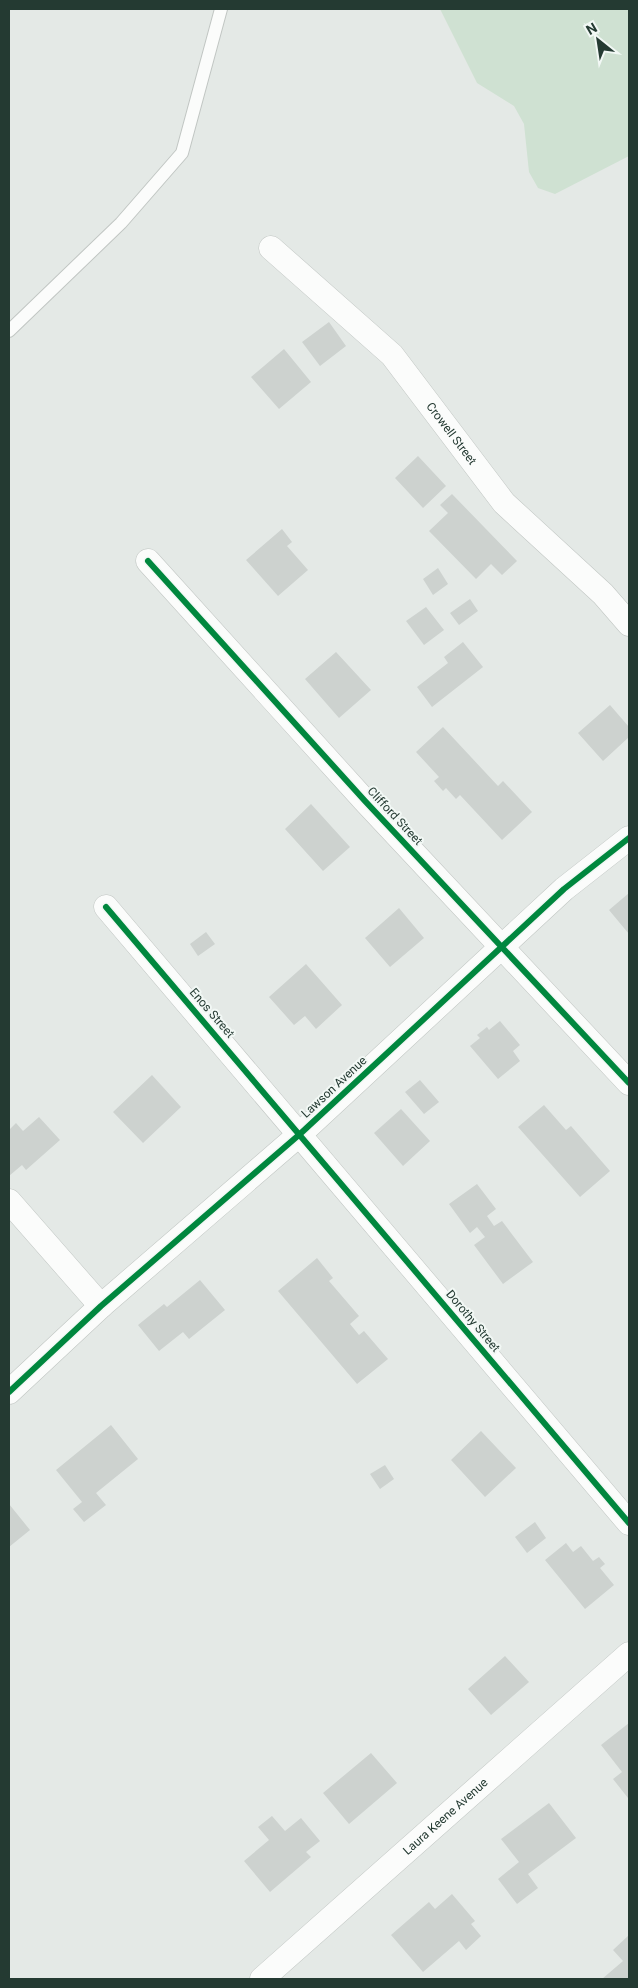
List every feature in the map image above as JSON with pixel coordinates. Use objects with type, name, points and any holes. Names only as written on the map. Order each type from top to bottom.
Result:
[{"type":"street","name":"Crowell Street","points":[[271,248],[392,355],[504,503],[603,594],[629,624]]},
{"type":"street","name":"Clifford Street","points":[[148,561],[500,947],[629,1083]]},
{"type":"street","name":"Lawson Avenue","points":[[9,1392],[101,1306],[300,1134],[564,889],[629,838]]},
{"type":"street","name":"Enos Street","points":[[106,907],[300,1134]]},
{"type":"street","name":"Dorothy Street","points":[[300,1134],[629,1523]]},
{"type":"street","points":[[9,1201],[101,1306]]},
{"type":"street","name":"Laura Keene Avenue","points":[[262,1979],[629,1654]]},
{"type":"lane","points":[[9,331],[121,223],[182,153],[221,9]]},
{"type":"green space","points":[[440,9],[629,9],[629,156],[555,194],[538,188],[529,172],[524,124],[514,106],[477,83]]},
{"type":"building","points":[[329,322],[346,346],[320,366],[302,342]]},
{"type":"building","points":[[284,349],[311,382],[279,409],[251,377]]},
{"type":"building","points":[[418,456],[446,486],[423,508],[395,478]]},
{"type":"building","points":[[452,494],[517,561],[502,575],[491,564],[476,579],[429,531],[448,513],[440,505]]},
{"type":"building","points":[[282,529],[292,542],[287,546],[308,570],[278,596],[246,560]]},
{"type":"building","points":[[438,568],[448,584],[433,595],[423,579]]},
{"type":"building","points":[[470,599],[478,611],[459,625],[450,613]]},
{"type":"building","points":[[426,607],[444,630],[424,645],[406,621]]},
{"type":"building","points":[[463,642],[483,667],[432,707],[417,687],[448,663],[444,657]]},
{"type":"building","points":[[336,652],[371,690],[339,718],[305,679]]},
{"type":"building","points":[[610,705],[629,727],[629,737],[603,761],[578,733]]},
{"type":"building","points":[[443,727],[498,786],[503,781],[532,812],[502,840],[460,795],[456,799],[446,788],[443,791],[434,781],[439,777],[416,752]]},
{"type":"building","points":[[311,804],[350,847],[323,871],[285,829]]},
{"type":"building","points":[[629,893],[629,934],[609,910]]},
{"type":"building","points":[[399,908],[424,938],[390,967],[365,938]]},
{"type":"building","points":[[206,932],[215,944],[198,956],[190,944]]},
{"type":"building","points":[[306,964],[342,1005],[316,1029],[305,1016],[294,1025],[269,997]]},
{"type":"building","points":[[500,1021],[520,1045],[513,1051],[520,1061],[498,1079],[470,1046],[480,1038],[477,1035],[487,1027],[489,1030]]},
{"type":"building","points":[[152,1075],[181,1107],[143,1143],[113,1112]]},
{"type":"building","points":[[420,1080],[439,1102],[424,1114],[405,1092]]},
{"type":"building","points":[[544,1105],[566,1130],[571,1126],[610,1171],[580,1197],[518,1127]]},
{"type":"building","points":[[401,1109],[430,1141],[403,1166],[374,1133]]},
{"type":"building","points":[[39,1117],[60,1140],[26,1170],[22,1165],[9,1176],[9,1130],[16,1123],[23,1131]]},
{"type":"building","points":[[477,1184],[496,1209],[487,1216],[494,1226],[502,1221],[533,1262],[503,1284],[474,1245],[485,1237],[477,1227],[470,1233],[449,1204]]},
{"type":"building","points":[[317,1258],[333,1278],[329,1281],[359,1316],[350,1324],[359,1335],[364,1331],[388,1359],[357,1384],[278,1291]]},
{"type":"building","points":[[200,1280],[225,1310],[189,1339],[183,1332],[159,1351],[138,1325],[164,1304],[167,1307]]},
{"type":"building","points":[[111,1425],[138,1459],[96,1493],[106,1505],[84,1522],[73,1509],[82,1502],[56,1470]]},
{"type":"building","points":[[481,1431],[516,1468],[485,1497],[451,1460]]},
{"type":"building","points":[[385,1465],[394,1479],[380,1489],[370,1474]]},
{"type":"building","points":[[9,1504],[30,1530],[9,1547]]},
{"type":"building","points":[[535,1522],[546,1538],[527,1553],[515,1537]]},
{"type":"building","points":[[566,1543],[573,1552],[581,1546],[593,1561],[599,1557],[605,1564],[600,1568],[614,1585],[585,1609],[545,1560]]},
{"type":"building","points":[[505,1656],[529,1682],[491,1715],[468,1689]]},
{"type":"building","points":[[629,1723],[628,1798],[613,1779],[622,1772],[601,1745]]},
{"type":"building","points":[[371,1753],[397,1783],[349,1824],[323,1793]]},
{"type":"building","points":[[549,1803],[576,1838],[528,1874],[538,1888],[517,1904],[498,1879],[519,1862],[501,1839]]},
{"type":"building","points":[[272,1816],[285,1831],[301,1818],[320,1841],[306,1852],[311,1857],[270,1892],[244,1861],[269,1840],[258,1827]]},
{"type":"building","points":[[452,1894],[475,1921],[471,1924],[481,1936],[466,1950],[459,1941],[423,1972],[391,1935],[429,1902],[435,1909]]},
{"type":"building","points":[[629,1935],[629,1979],[602,1979],[623,1961],[613,1950]]},
{"type":"cycle path","points":[[148,561],[365,801],[629,1083]]},
{"type":"cycle path","points":[[9,1392],[101,1306],[300,1134],[564,889],[629,838]]},
{"type":"cycle path","points":[[106,907],[629,1523]]}]
